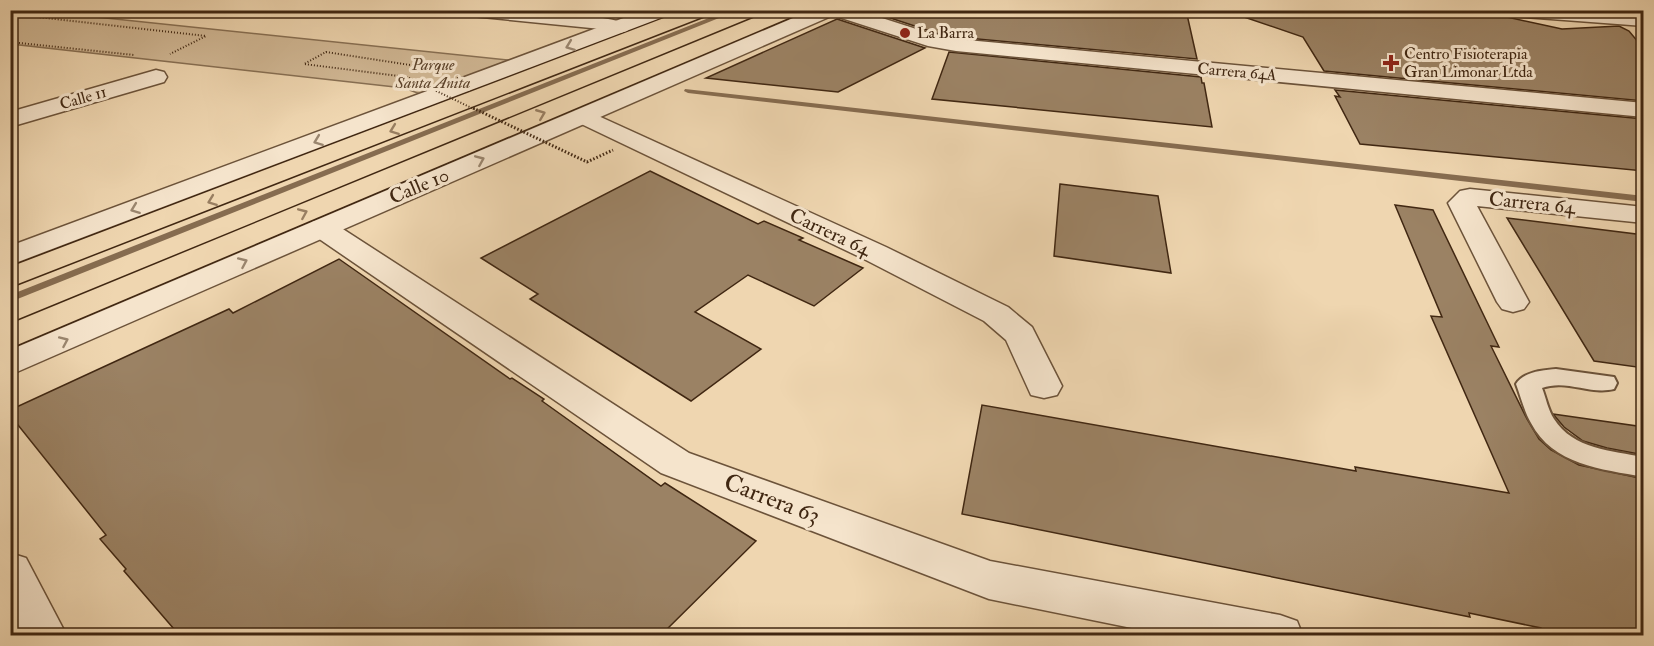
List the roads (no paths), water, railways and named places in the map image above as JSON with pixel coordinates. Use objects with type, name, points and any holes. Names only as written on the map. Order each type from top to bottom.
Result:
[{"type":"main road","points":[[10,278],[620,32],[703,10]]},
{"type":"main road","name":"Calle 10","points":[[10,337],[152,290],[379,181],[619,91],[791,10]]},
{"type":"street","points":[[472,10],[601,22],[620,32]]},
{"type":"street","points":[[10,256],[620,32],[664,10]]},
{"type":"street","name":"Calle 10","points":[[10,364],[152,290],[321,228],[583,116],[619,91],[829,10]]},
{"type":"street","name":"Carrera 64A","points":[[836,10],[935,42],[956,45],[1644,110]]},
{"type":"street","points":[[1512,10],[1644,20]]},
{"type":"street","name":"Calle 11","points":[[10,120],[160,67]]},
{"type":"street","name":"Carrera 64","points":[[583,116],[875,253],[996,314],[1020,335],[1044,386]]},
{"type":"street","name":"Carrera 64","points":[[1513,302],[1462,203],[1470,197],[1644,215]]},
{"type":"street","name":"Carrera 63","points":[[321,228],[675,463],[989,580],[1280,636]]},
{"type":"street","points":[[10,571],[44,636]]},
{"type":"lane","points":[[1605,383],[1564,377],[1540,377],[1528,384],[1545,426],[1561,444],[1582,455],[1644,467]]},
{"type":"waterway","points":[[10,299],[736,10]]},
{"type":"waterway","points":[[688,91],[1644,199]]},
{"type":"place","name":"La Barra","points":[[905,33]]},
{"type":"place","name":"Centro Fisioterapia Gran Limonar Ltda","points":[[1391,63]]},
{"type":"park label","name":"Parque Santa Anita","points":[[433,74]]}]
